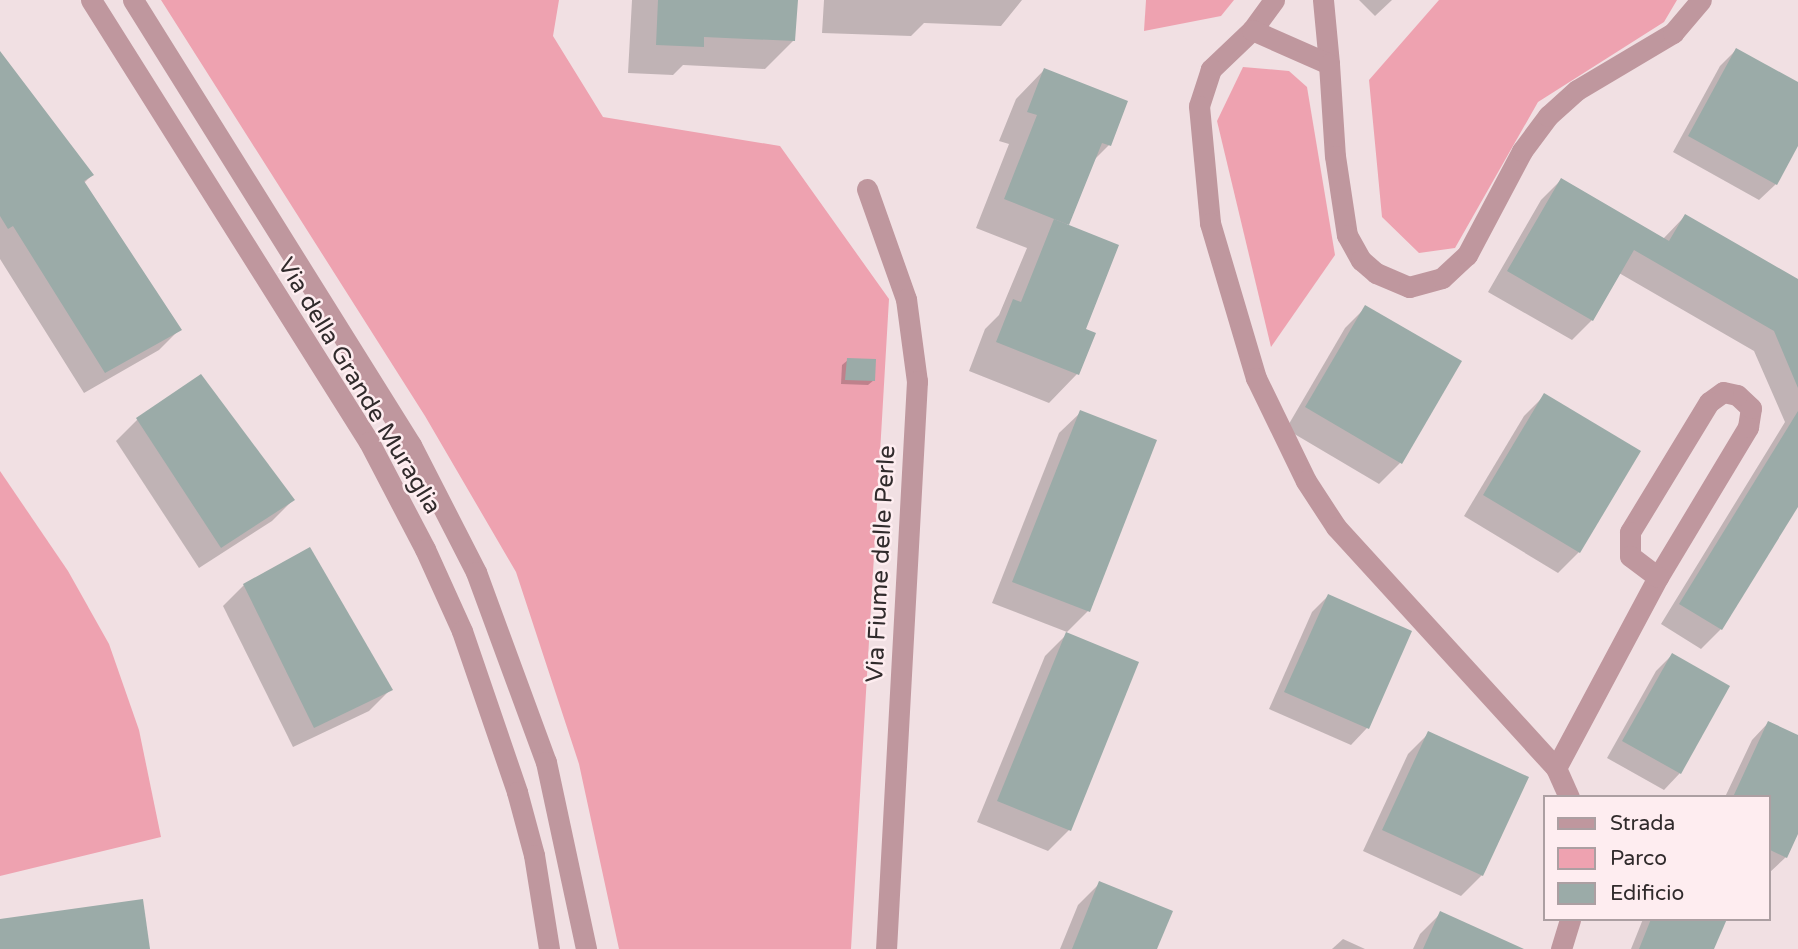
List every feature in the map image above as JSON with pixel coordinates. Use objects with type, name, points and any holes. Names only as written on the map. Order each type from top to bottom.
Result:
[{"type":"street","name":"Via della Grande Muraglia","points":[[91,0],[369,442],[425,549],[462,631],[517,792],[534,855],[549,949]]},
{"type":"street","name":"Via della Grande Muraglia","points":[[133,0],[411,445],[476,572],[546,762],[586,949]]},
{"type":"street","points":[[1273,0],[1252,30],[1211,69],[1200,96],[1198,117],[1212,231],[1256,378],[1306,481],[1336,527],[1556,768],[1568,795]]},
{"type":"street","points":[[1323,0],[1335,156],[1347,235],[1362,260],[1384,279],[1409,287],[1426,285],[1451,272],[1467,255],[1517,161],[1548,116],[1585,85],[1673,33],[1701,0]]},
{"type":"street","points":[[1252,30],[1329,64]]},
{"type":"street","name":"Via Fiume delle Perle","points":[[867,189],[906,299],[917,381],[886,949]]},
{"type":"street","points":[[1556,768],[1658,577],[1748,426],[1751,408],[1737,395],[1718,394],[1702,411],[1630,532],[1630,556],[1658,577]]},
{"type":"street","points":[[1561,949],[1569,921]]},
{"type":"green space","points":[[161,0],[559,0],[553,36],[603,117],[780,146],[889,299],[851,949],[619,949],[579,764],[516,572],[425,416]]},
{"type":"green space","points":[[1146,0],[1234,0],[1221,16],[1144,31]]},
{"type":"green space","points":[[1439,0],[1677,0],[1664,22],[1538,102],[1455,248],[1419,253],[1382,217],[1369,80]]},
{"type":"green space","points":[[1243,67],[1289,71],[1307,87],[1335,255],[1271,347],[1217,121]]},
{"type":"green space","points":[[0,471],[68,571],[109,644],[139,730],[161,837],[0,876]]},
{"type":"building","points":[[658,0],[798,0],[795,41],[704,37],[704,47],[656,45]]},
{"type":"building","points":[[1736,48],[1798,82],[1798,146],[1777,185],[1688,136]]},
{"type":"building","points":[[0,51],[94,175],[84,181],[182,330],[105,373],[13,226],[8,229],[0,216]]},
{"type":"building","points":[[1044,68],[1128,101],[1111,146],[1102,143],[1069,225],[1004,199],[1037,115],[1027,112]]},
{"type":"building","points":[[1561,178],[1669,241],[1685,214],[1798,279],[1798,388],[1774,331],[1634,250],[1593,321],[1507,271]]},
{"type":"building","points":[[1054,219],[1119,245],[1086,329],[1096,333],[1079,375],[996,342],[1013,299],[1021,302]]},
{"type":"building","points":[[1365,305],[1462,361],[1402,464],[1305,407]]},
{"type":"building","points":[[847,358],[876,359],[875,381],[845,380]]},
{"type":"building","points":[[201,374],[295,500],[221,548],[136,418]]},
{"type":"building","points":[[1544,393],[1641,451],[1580,553],[1483,495]]},
{"type":"building","points":[[1080,410],[1157,440],[1090,612],[1012,582]]},
{"type":"building","points":[[1798,411],[1798,507],[1722,630],[1679,604]]},
{"type":"building","points":[[310,547],[393,690],[314,728],[243,584]]},
{"type":"building","points":[[1328,594],[1412,631],[1369,729],[1284,692]]},
{"type":"building","points":[[1066,632],[1139,662],[1071,831],[997,801]]},
{"type":"building","points":[[1672,653],[1730,686],[1681,774],[1622,741]]},
{"type":"building","points":[[1768,721],[1798,735],[1798,834],[1787,858],[1770,850],[1770,795],[1734,795]]},
{"type":"building","points":[[1428,731],[1529,777],[1483,876],[1382,830]]},
{"type":"building","points":[[1099,881],[1173,911],[1157,949],[1072,949]]},
{"type":"building","points":[[143,899],[150,949],[0,949],[0,919]]},
{"type":"building","points":[[1440,911],[1524,949],[1423,949]]},
{"type":"building","points":[[1650,921],[1726,921],[1714,949],[1639,949]]}]
